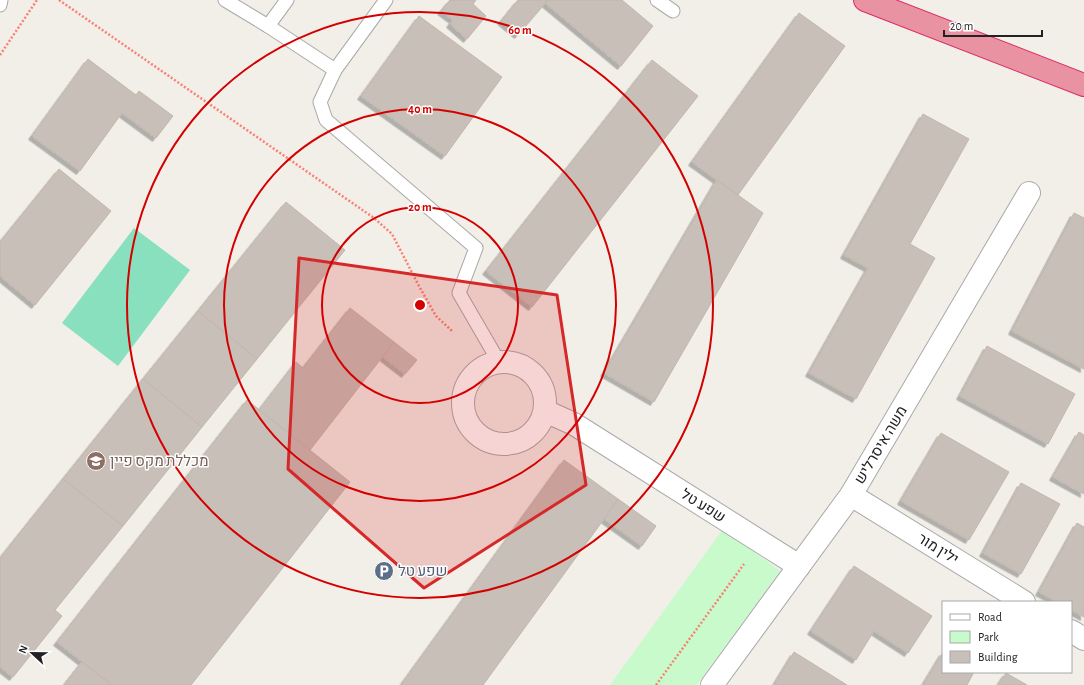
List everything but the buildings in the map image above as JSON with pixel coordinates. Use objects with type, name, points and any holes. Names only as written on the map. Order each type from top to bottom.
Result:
[{"type":"highway","points":[[865,0],[1084,86]]},
{"type":"street","name":"משה איסרליש","points":[[712,685],[851,495],[1029,193]]},
{"type":"street","points":[[499,362],[510,362],[521,365],[530,371],[538,379],[546,400],[545,411],[541,422],[526,439],[501,445],[489,442],[478,435],[464,414],[463,401],[465,390],[479,371],[499,362]]},
{"type":"street","name":"שפע טל","points":[[545,411],[574,424],[799,566]]},
{"type":"street","name":"ילין מור","points":[[851,495],[1022,601]]},
{"type":"street","points":[[1072,632],[1084,639]]},
{"type":"lane","points":[[0,6],[1,0]]},
{"type":"lane","points":[[225,0],[335,70]]},
{"type":"lane","points":[[268,26],[287,0]]},
{"type":"lane","points":[[386,0],[335,70],[320,102],[326,120],[476,248],[459,294],[499,362]]},
{"type":"lane","points":[[657,0],[673,11]]},
{"type":"path","points":[[0,55],[37,0]]},
{"type":"path","points":[[59,0],[380,224],[392,234],[436,316],[457,336],[479,371]]},
{"type":"path","points":[[656,685],[760,542]]},
{"type":"highlighted area","points":[[299,258],[557,295],[586,485],[424,588],[288,469]]},
{"type":"green space","points":[[134,228],[190,270],[118,366],[62,323]]},
{"type":"green space","points":[[723,529],[780,571],[697,685],[610,685]]},
{"type":"place","name":"מכללת מקס פיין","points":[[96,461]]},
{"type":"place","name":"שפע טל","points":[[384,571]]}]
